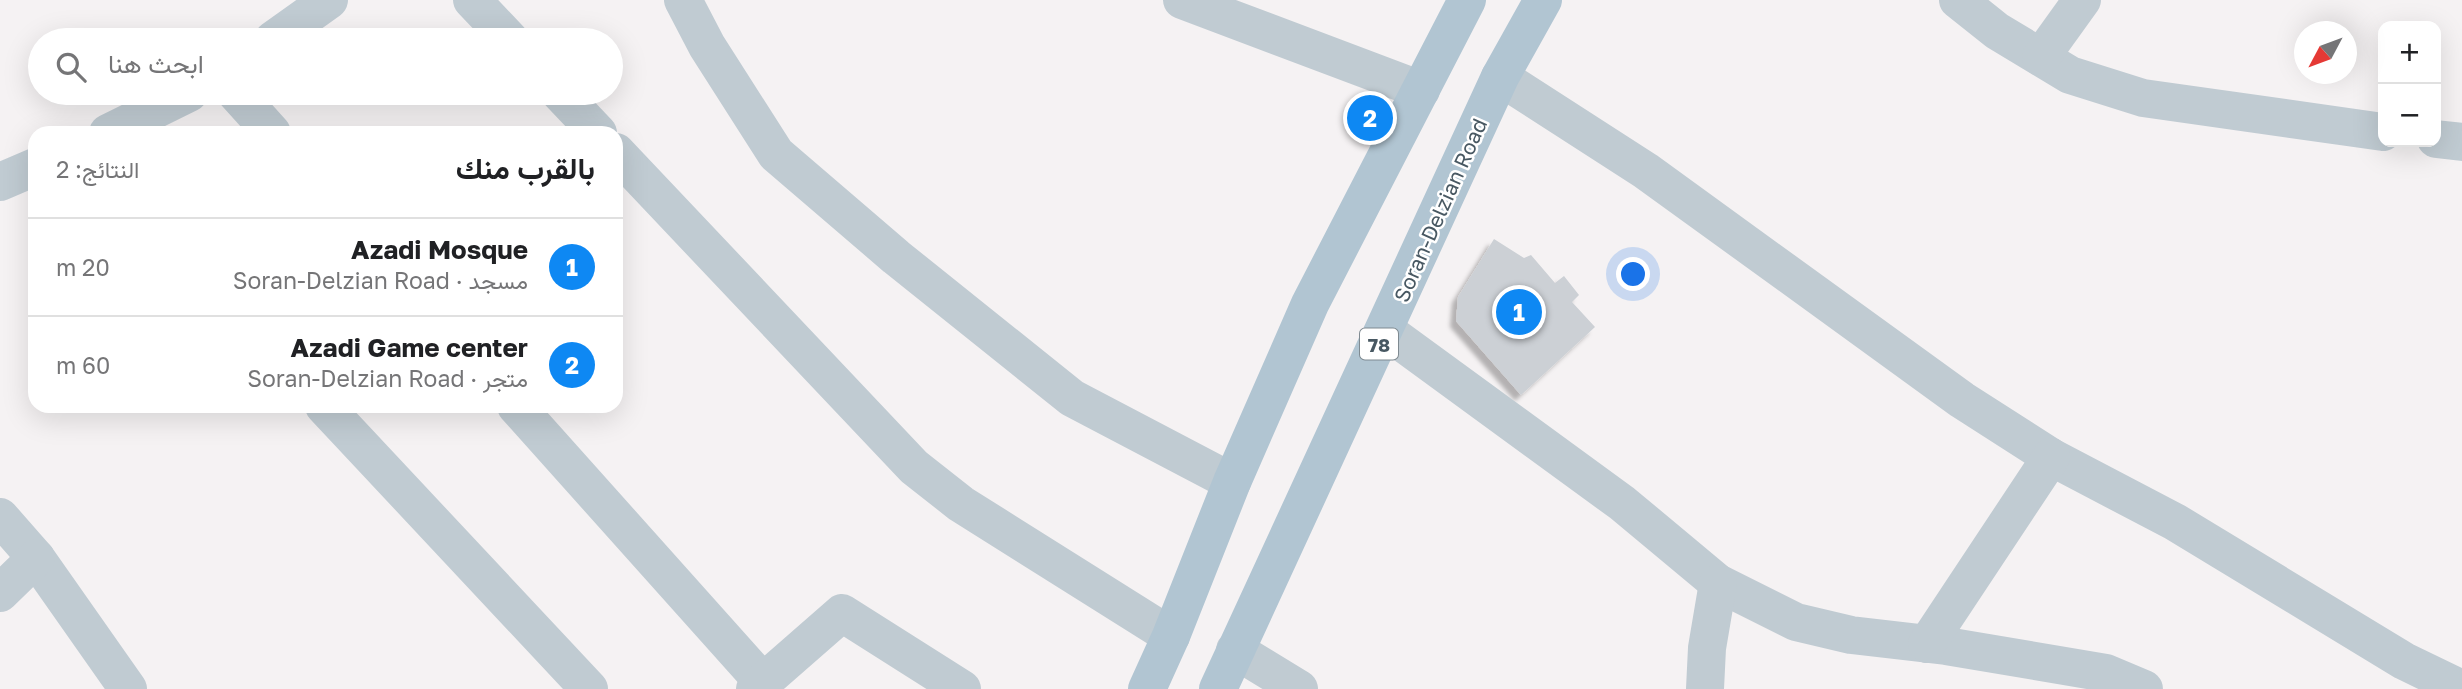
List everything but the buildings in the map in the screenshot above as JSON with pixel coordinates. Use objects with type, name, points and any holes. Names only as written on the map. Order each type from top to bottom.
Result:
[{"type":"main road","points":[[1147,689],[1232,482],[1310,304],[1467,0]]},
{"type":"main road","name":"Soran-Delzian Road","points":[[1218,689],[1500,77],[1543,0]]},
{"type":"street","points":[[290,28],[329,0]]},
{"type":"street","points":[[472,0],[499,28]]},
{"type":"street","points":[[683,0],[707,46],[776,154],[896,257],[1072,398],[1232,482]]},
{"type":"street","points":[[1182,0],[1421,90]]},
{"type":"street","points":[[1958,0],[1997,31],[2070,75],[2143,98],[2378,131]]},
{"type":"street","points":[[2041,57],[2082,0]]},
{"type":"street","points":[[1500,77],[1646,171],[1962,400],[2051,457],[2175,522],[2404,662],[2462,689]]},
{"type":"street","points":[[122,126],[165,105]]},
{"type":"street","points":[[247,105],[266,126]]},
{"type":"street","points":[[571,105],[591,126]]},
{"type":"street","points":[[2441,140],[2462,142]]},
{"type":"street","points":[[623,159],[914,467],[961,504],[1171,636]]},
{"type":"street","points":[[0,182],[28,170]]},
{"type":"street","points":[[1385,330],[1622,502],[1718,583],[1796,622],[1851,635],[1927,644],[2106,673],[2144,689]]},
{"type":"street","points":[[331,413],[589,689]]},
{"type":"street","points":[[522,413],[759,685],[842,613],[962,689]]},
{"type":"street","points":[[1927,644],[2051,457]]},
{"type":"street","points":[[0,517],[36,558],[128,689]]},
{"type":"street","points":[[0,593],[36,558]]},
{"type":"street","points":[[1705,689],[1707,648],[1718,583]]},
{"type":"street","points":[[1235,650],[1299,689]]},
{"type":"place","name":"Azadi Game center","points":[[1370,118]]},
{"type":"place","name":"Azadi Mosque","points":[[1519,312]]}]
